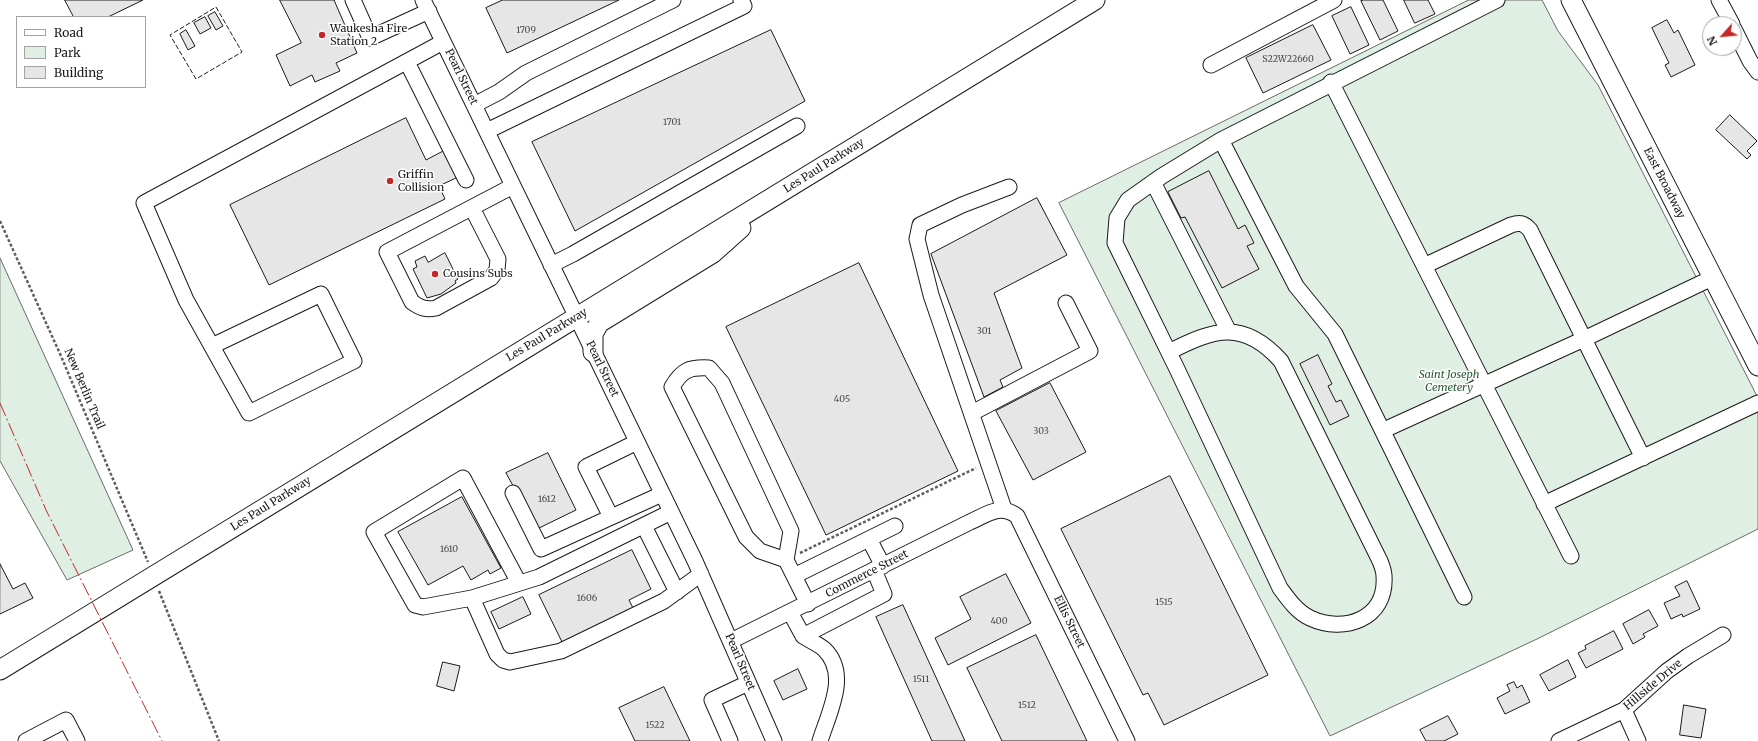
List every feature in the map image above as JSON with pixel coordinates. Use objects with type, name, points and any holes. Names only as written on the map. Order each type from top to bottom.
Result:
[{"type":"main road","name":"Les Paul Parkway","points":[[0,670],[576,316],[781,193],[1095,0]]},
{"type":"main road","name":"East Broadway","points":[[1571,0],[1758,366]]},
{"type":"main road","points":[[593,352],[593,334],[600,323],[713,253],[781,193]]},
{"type":"street","points":[[353,0],[370,38],[429,4]]},
{"type":"street","points":[[474,105],[500,92],[526,73],[673,0]]},
{"type":"street","points":[[486,131],[744,6],[741,0]]},
{"type":"street","points":[[1211,65],[1334,0]]},
{"type":"street","points":[[1169,352],[1202,336],[1214,332],[1229,332],[1244,334],[1259,341],[1270,349],[1281,361],[1373,545],[1384,576],[1382,594],[1374,610],[1361,620],[1338,625],[1327,624],[1309,618],[1293,606],[1280,588],[1169,352],[1115,243],[1116,218],[1121,208],[1128,200],[1153,182],[1221,140],[1332,82],[1497,0]]},
{"type":"street","points":[[1719,0],[1728,16]]},
{"type":"street","name":"Pearl Street","points":[[429,4],[443,42],[701,574],[774,741]]},
{"type":"street","points":[[212,346],[320,294],[354,360],[249,413],[186,300],[144,203],[443,42]]},
{"type":"street","points":[[1742,43],[1758,72]]},
{"type":"street","points":[[406,62],[466,180]]},
{"type":"street","points":[[1332,82],[1571,556]]},
{"type":"street","points":[[551,265],[573,254],[797,126]]},
{"type":"street","points":[[1221,140],[1296,286],[1334,334],[1384,430],[1464,597]]},
{"type":"street","points":[[1153,182],[1229,332]]},
{"type":"street","points":[[472,208],[498,259],[497,270],[491,278],[436,308],[427,310],[418,307],[412,302],[387,252],[513,186]]},
{"type":"street","points":[[1004,509],[931,295],[917,239],[920,225],[962,205],[1009,187]]},
{"type":"street","points":[[1424,266],[1511,225],[1524,224],[1530,230],[1643,458]]},
{"type":"street","points":[[1384,430],[1484,386],[1712,278]]},
{"type":"street","points":[[972,413],[1090,351],[1066,304]]},
{"type":"street","points":[[786,560],[760,551],[746,538],[672,387],[679,375],[694,367],[709,368],[722,383],[791,531],[786,560],[808,604]]},
{"type":"street","points":[[1544,504],[1758,403]]},
{"type":"street","points":[[611,517],[586,467],[637,442]]},
{"type":"street","points":[[519,584],[464,478],[374,532],[415,605],[423,607],[472,598],[519,584],[539,577],[671,512]]},
{"type":"street","points":[[513,493],[541,549],[662,494]]},
{"type":"street","name":"Commerce Street","points":[[731,641],[996,510],[1004,509]]},
{"type":"street","name":"Ellis Street","points":[[1004,509],[1016,516],[1127,741]]},
{"type":"street","points":[[644,526],[677,592]]},
{"type":"street","points":[[794,576],[895,526]]},
{"type":"street","points":[[803,636],[884,594],[869,539]]},
{"type":"street","points":[[472,598],[497,654],[503,660],[510,662],[561,651],[664,601],[701,574]]},
{"type":"street","points":[[790,612],[803,636],[823,649],[835,664],[838,681],[820,741]]},
{"type":"street","name":"Hillside Drive","points":[[1559,741],[1624,710],[1667,671],[1723,634]]},
{"type":"street","points":[[730,741],[712,700],[748,683]]},
{"type":"street","points":[[1624,710],[1638,741]]},
{"type":"street","points":[[26,741],[66,720],[77,741]]},
{"type":"path","name":"New Berlin Trail","points":[[0,221],[61,356],[149,565]]},
{"type":"path","points":[[786,560],[970,471]]},
{"type":"path","points":[[158,590],[219,741]]},
{"type":"green space","name":"Saint Joseph Cemetery","points":[[1469,0],[1542,0],[1558,31],[1598,85],[1758,398],[1758,529],[1537,639],[1330,736],[1059,203]]},
{"type":"green space","points":[[0,258],[133,550],[67,580],[0,461]]},
{"type":"building","points":[[65,0],[143,0],[110,16],[73,16]]},
{"type":"building","name":"Waukesha Fire Station 2","points":[[280,0],[334,0],[357,53],[336,63],[340,71],[315,82],[312,75],[290,86],[276,55],[301,43]]},
{"type":"building","points":[[503,0],[619,0],[507,53],[486,8]]},
{"type":"building","points":[[1383,0],[1398,31],[1380,40],[1361,1]]},
{"type":"building","points":[[1404,0],[1428,0],[1435,14],[1415,23]]},
{"type":"building","points":[[1351,7],[1369,45],[1350,54],[1332,16]]},
{"type":"building","points":[[215,12],[223,26],[216,30],[208,16]]},
{"type":"building","points":[[205,17],[211,28],[200,34],[194,23]]},
{"type":"building","points":[[1667,20],[1674,33],[1678,30],[1695,65],[1671,77],[1665,65],[1669,63],[1652,28]]},
{"type":"building","points":[[1313,25],[1331,60],[1263,93],[1246,58]]},
{"type":"building","points":[[186,30],[195,46],[188,50],[180,34]]},
{"type":"building","points":[[771,30],[805,101],[575,231],[532,142]]},
{"type":"building","points":[[1730,115],[1757,141],[1747,151],[1751,155],[1747,159],[1716,130]]},
{"type":"building","points":[[406,118],[426,160],[445,150],[458,177],[439,186],[445,199],[269,285],[230,205]]},
{"type":"building","points":[[1209,171],[1238,229],[1245,225],[1254,243],[1247,246],[1259,269],[1222,288],[1185,217],[1181,218],[1168,192]]},
{"type":"building","points":[[1037,198],[1067,255],[994,293],[1022,368],[1000,380],[1003,387],[984,397],[931,254]]},
{"type":"building","name":"Cousins Subs","points":[[445,253],[458,279],[455,281],[456,283],[441,294],[427,298],[413,269],[417,267],[415,261],[425,256],[428,262]]},
{"type":"building","points":[[859,263],[958,471],[826,535],[726,327]]},
{"type":"building","points":[[1318,355],[1332,384],[1328,386],[1336,402],[1341,400],[1349,416],[1330,425],[1300,364]]},
{"type":"building","points":[[1050,383],[1086,452],[1033,480],[996,411]]},
{"type":"building","points":[[548,453],[576,510],[537,529],[506,473]]},
{"type":"building","points":[[1170,476],[1268,675],[1164,725],[1148,693],[1143,695],[1061,529]]},
{"type":"building","points":[[462,497],[501,568],[490,574],[488,570],[471,580],[463,566],[428,585],[398,532]]},
{"type":"building","points":[[632,550],[651,589],[629,600],[634,610],[563,644],[539,595]]},
{"type":"building","points":[[0,564],[13,589],[25,583],[33,598],[0,614]]},
{"type":"building","points":[[1006,574],[1031,623],[948,665],[935,638],[971,619],[960,597]]},
{"type":"building","points":[[1687,581],[1700,609],[1683,617],[1682,614],[1671,619],[1664,603],[1680,596],[1675,587]]},
{"type":"building","points":[[523,597],[531,614],[499,629],[491,612]]},
{"type":"building","points":[[903,605],[965,741],[932,741],[876,617]]},
{"type":"building","points":[[1649,610],[1658,626],[1643,634],[1645,637],[1633,644],[1623,624]]},
{"type":"building","points":[[1614,631],[1623,649],[1586,668],[1578,653],[1586,649],[1585,646]]},
{"type":"building","points":[[1036,635],[1087,741],[1002,741],[967,668]]},
{"type":"building","points":[[1568,660],[1576,677],[1549,691],[1540,675]]},
{"type":"building","points":[[443,662],[460,666],[454,691],[437,686]]},
{"type":"building","points":[[798,669],[807,689],[783,700],[774,681]]},
{"type":"building","points":[[1514,682],[1517,688],[1522,685],[1530,702],[1505,714],[1497,698],[1510,691],[1507,685]]},
{"type":"building","points":[[664,687],[690,741],[635,741],[619,708]]},
{"type":"building","points":[[1684,705],[1706,709],[1701,738],[1680,735]]},
{"type":"building","points":[[1448,716],[1458,734],[1444,741],[1426,741],[1420,730]]},
{"type":"fence","points":[[216,7],[242,52],[196,79],[170,35],[216,7]]},
{"type":"power","points":[[0,403],[46,510],[162,741]]},
{"type":"place","name":"Waukesha Fire Station 2","points":[[322,35]]},
{"type":"place","name":"Griffin Collision","points":[[390,181]]},
{"type":"place","name":"Cousins Subs","points":[[435,274]]}]
